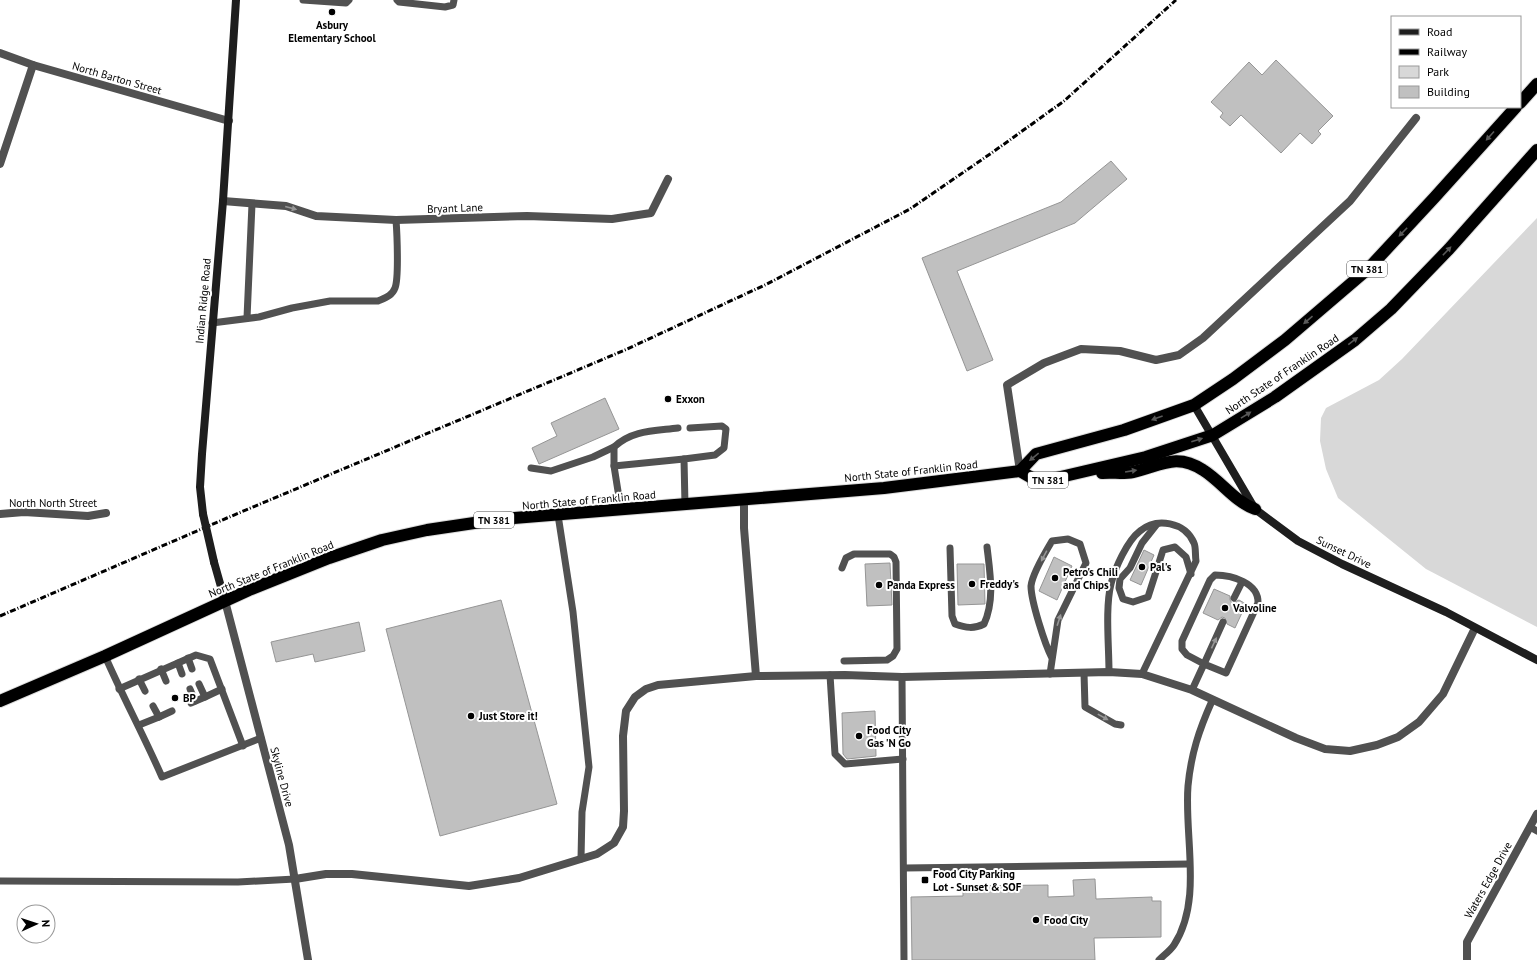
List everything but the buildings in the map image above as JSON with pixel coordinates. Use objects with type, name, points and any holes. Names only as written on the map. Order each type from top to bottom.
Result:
[{"type":"highway","points":[[1521,102],[1537,84]]},
{"type":"highway","name":"North State of Franklin Road","points":[[1020,471],[1036,454],[1124,430],[1194,405],[1233,379],[1286,340],[1368,269],[1515,108]]},
{"type":"highway","name":"North State of Franklin Road","points":[[0,701],[105,656],[225,601],[329,558],[382,540],[460,524],[884,488],[1020,471],[1039,482],[1146,457],[1213,435],[1316,369],[1355,340],[1391,309],[1449,249],[1537,150]]},
{"type":"highway","points":[[1079,473],[1132,472],[1172,460],[1188,462],[1203,470],[1243,504],[1255,509]]},
{"type":"street","name":"Indian Ridge Road","points":[[225,601],[203,514],[200,487],[229,121],[236,0]]},
{"type":"street","name":"North Barton Street","points":[[0,54],[33,65],[229,121]]},
{"type":"street","points":[[0,164],[33,65]]},
{"type":"street","points":[[1020,471],[1007,385],[1044,363],[1080,349],[1120,350],[1156,360],[1179,355],[1203,338],[1350,202],[1416,118]]},
{"type":"street","name":"Bryant Lane","points":[[223,201],[286,206],[316,216],[396,220],[527,216],[612,219],[651,213],[668,179]]},
{"type":"street","name":"Sunset Drive","points":[[1194,405],[1213,435],[1255,509],[1298,541],[1342,564],[1476,628],[1537,660]]},
{"type":"street","points":[[744,500],[744,528],[756,676]]},
{"type":"street","name":"North North Street","points":[[0,514],[24,512],[88,516],[106,513]]},
{"type":"street","name":"Skyline Drive","points":[[225,601],[289,845],[308,960]]},
{"type":"street","points":[[295,880],[326,874],[352,874],[469,886],[519,878],[597,854],[614,843],[623,827],[623,736],[626,711],[635,697],[646,689],[658,685],[756,676],[830,675],[902,677],[1109,672],[1142,674],[1192,690],[1212,701],[1296,738],[1325,749],[1350,751],[1377,745],[1398,737],[1419,722],[1443,694],[1476,628]]},
{"type":"street","name":"Waters Edge Drive","points":[[1467,960],[1467,942],[1533,829],[1537,814]]},
{"type":"lane","points":[[303,0],[346,3],[349,0]]},
{"type":"lane","points":[[397,0],[399,2],[444,7],[454,5],[454,0]]},
{"type":"lane","points":[[247,318],[252,204]]},
{"type":"lane","points":[[212,323],[247,318],[330,301],[378,301],[391,294],[396,287],[396,220]]},
{"type":"lane","points":[[614,466],[715,455],[724,448],[726,429],[722,426],[690,428]]},
{"type":"lane","points":[[531,468],[551,471],[593,457],[614,447],[624,438],[642,433],[678,428]]},
{"type":"lane","points":[[614,447],[614,466],[621,510]]},
{"type":"lane","points":[[684,459],[685,505]]},
{"type":"lane","points":[[558,515],[573,612],[589,767],[582,812],[581,859]]},
{"type":"lane","points":[[1109,672],[1109,611],[1111,584],[1126,546],[1140,530],[1157,524],[1173,523],[1186,530],[1194,543],[1196,561],[1142,674]]},
{"type":"lane","points":[[1157,524],[1142,543],[1130,568],[1120,579],[1118,588],[1123,599],[1133,602],[1148,597],[1163,550],[1176,547],[1186,557],[1191,574]]},
{"type":"lane","points":[[1050,674],[1058,620],[1086,563],[1080,544],[1068,539],[1052,541],[1041,560],[1031,586],[1045,645],[1052,658]]},
{"type":"lane","points":[[950,548],[952,616],[956,624],[964,628],[970,628],[984,624],[990,603],[987,547]]},
{"type":"lane","points":[[842,568],[846,558],[854,554],[890,554],[894,557],[896,562],[897,649],[887,660],[844,661]]},
{"type":"lane","points":[[1215,575],[1227,575],[1253,587],[1259,595],[1258,603],[1226,673],[1204,664],[1187,655],[1182,649],[1182,640],[1210,580],[1215,575]]},
{"type":"lane","points":[[1234,598],[1242,582]]},
{"type":"lane","points":[[1192,690],[1223,622]]},
{"type":"lane","points":[[119,689],[161,669],[196,655],[210,659],[243,746]]},
{"type":"lane","points":[[105,656],[119,689],[139,725],[162,777],[261,738]]},
{"type":"lane","points":[[188,658],[192,669]]},
{"type":"lane","points":[[178,663],[182,674]]},
{"type":"lane","points":[[161,669],[166,681]]},
{"type":"lane","points":[[1084,673],[1085,707],[1116,724],[1121,725]]},
{"type":"lane","points":[[830,675],[835,754],[845,764],[903,759]]},
{"type":"lane","points":[[902,677],[905,868],[904,960]]},
{"type":"lane","points":[[139,679],[145,691]]},
{"type":"lane","points":[[199,684],[205,697]]},
{"type":"lane","points":[[190,689],[193,702],[222,689]]},
{"type":"lane","points":[[1159,960],[1174,946],[1186,920],[1190,898],[1188,786],[1193,750],[1212,701]]},
{"type":"lane","points":[[153,706],[159,717]]},
{"type":"lane","points":[[139,725],[172,711]]},
{"type":"lane","points":[[905,868],[1189,864]]},
{"type":"lane","points":[[0,881],[238,882],[295,880]]},
{"type":"green space","points":[[1537,218],[1537,627],[1426,569],[1338,498],[1326,469],[1320,441],[1321,418],[1326,408],[1379,380],[1402,359]]},
{"type":"railway","points":[[0,616],[227,518],[625,350],[767,284],[910,209],[993,152],[1064,101],[1176,0]]},
{"type":"place","name":"Asbury Elementary School","points":[[332,12]]},
{"type":"place","name":"Exxon","points":[[668,399]]},
{"type":"place","name":"Pal's","points":[[1142,567]]},
{"type":"place","name":"Petro's Chili and Chips","points":[[1055,578]]},
{"type":"place","name":"Freddy's","points":[[972,584]]},
{"type":"place","name":"Panda Express","points":[[879,585]]},
{"type":"place","name":"Valvoline","points":[[1225,608]]},
{"type":"place","name":"BP","points":[[175,698]]},
{"type":"place","name":"Just Store it!","points":[[471,716]]},
{"type":"place","name":"Food City Gas 'N Go","points":[[859,736]]},
{"type":"place","name":"Food City Parking Lot - Sunset & SOF","points":[[925,880]]},
{"type":"place","name":"Food City","points":[[1036,920]]}]
